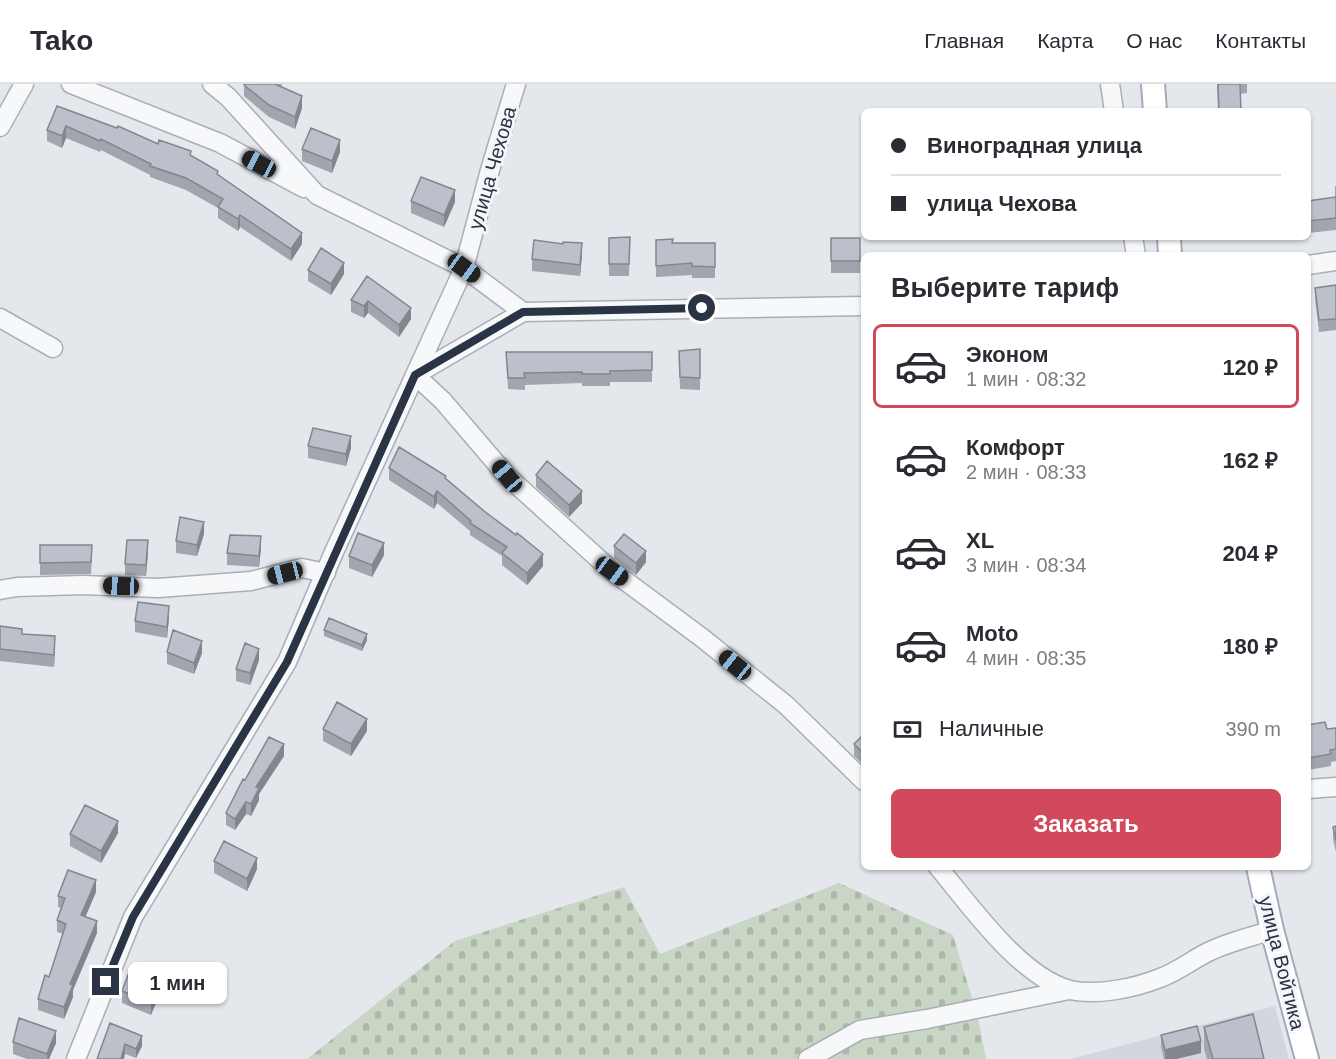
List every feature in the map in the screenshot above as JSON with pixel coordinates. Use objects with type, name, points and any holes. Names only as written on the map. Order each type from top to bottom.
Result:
[{"type":"main road","points":[[1153,84],[1155,108]]},
{"type":"main road","name":"улица Войтика","points":[[1259,870],[1272,930],[1307,1059]]},
{"type":"street","points":[[0,127],[24,84]]},
{"type":"street","points":[[71,84],[220,143],[317,195],[464,268],[523,312]]},
{"type":"street","points":[[212,84],[228,97],[317,195]]},
{"type":"street","name":"улица Чехова","points":[[76,1059],[133,917],[287,662],[464,268],[516,84]]},
{"type":"street","points":[[1110,84],[1114,108]]},
{"type":"street","points":[[1311,265],[1336,261]]},
{"type":"street","points":[[861,306],[523,312],[415,375],[443,401],[507,476],[603,563],[786,705],[861,778]]},
{"type":"street","points":[[0,318],[53,348]]},
{"type":"street","points":[[0,590],[17,587],[83,585],[159,588],[251,581],[302,568],[326,573]]},
{"type":"street","points":[[1311,789],[1336,787]]},
{"type":"street","points":[[941,870],[1006,947],[1039,975],[1069,990]]},
{"type":"street","points":[[808,1059],[860,1030],[1069,990],[1128,988],[1162,978],[1210,951],[1272,930]]},
{"type":"shaded area","points":[[1275,1006],[1289,1059],[1070,1059]]},
{"type":"green space","points":[[839,883],[953,935],[978,1018],[986,1059],[307,1059],[455,941],[624,887],[660,954]]},
{"type":"building","points":[[244,84],[275,84],[302,96],[295,117],[269,105]]},
{"type":"building","points":[[1218,84],[1240,84],[1241,108],[1219,108]]},
{"type":"building","points":[[57,106],[117,128],[118,126],[158,144],[159,140],[191,151],[190,155],[218,171],[217,174],[302,233],[291,249],[240,215],[238,219],[218,207],[223,199],[186,178],[150,166],[151,164],[101,139],[100,141],[66,126],[62,136],[47,130]]},
{"type":"building","points":[[311,128],[340,140],[332,161],[302,149]]},
{"type":"building","points":[[421,177],[455,190],[444,215],[411,201]]},
{"type":"building","points":[[1336,197],[1336,218],[1311,221],[1311,201]]},
{"type":"building","points":[[630,237],[629,264],[609,264],[609,238]]},
{"type":"building","points":[[831,238],[860,238],[860,261],[831,261]]},
{"type":"building","points":[[673,239],[672,243],[715,243],[715,267],[692,266],[692,263],[656,266],[656,240]]},
{"type":"building","points":[[534,240],[563,244],[563,242],[582,243],[580,265],[532,259]]},
{"type":"building","points":[[321,248],[344,263],[331,284],[308,270]]},
{"type":"building","points":[[367,276],[411,308],[399,325],[368,301],[364,306],[351,300]]},
{"type":"building","points":[[1336,285],[1336,319],[1319,320],[1315,288]]},
{"type":"building","points":[[700,349],[700,378],[680,377],[679,351]]},
{"type":"building","points":[[506,352],[652,352],[652,370],[610,371],[610,374],[524,373],[525,378],[508,378]]},
{"type":"building","points":[[313,428],[351,436],[346,454],[308,446]]},
{"type":"building","points":[[399,447],[446,476],[445,478],[484,511],[543,554],[527,573],[502,553],[507,547],[470,523],[471,521],[437,491],[434,497],[389,468]]},
{"type":"building","points":[[547,461],[582,491],[569,505],[536,475]]},
{"type":"building","points":[[180,517],[204,522],[197,545],[176,541]]},
{"type":"building","points":[[358,533],[384,543],[372,565],[349,556]]},
{"type":"building","points":[[624,534],[646,551],[636,563],[614,546]]},
{"type":"building","points":[[230,535],[261,536],[259,556],[227,553]]},
{"type":"building","points":[[127,540],[148,540],[146,565],[125,564]]},
{"type":"building","points":[[40,545],[92,545],[91,562],[40,563]]},
{"type":"building","points":[[138,602],[169,606],[167,627],[135,621]]},
{"type":"building","points":[[329,618],[367,634],[362,645],[324,630]]},
{"type":"building","points":[[0,626],[22,629],[22,634],[55,636],[54,655],[0,649]]},
{"type":"building","points":[[173,630],[202,641],[194,663],[167,652]]},
{"type":"building","points":[[245,643],[259,649],[250,673],[236,669]]},
{"type":"building","points":[[337,702],[367,719],[351,744],[323,729]]},
{"type":"building","points":[[1325,722],[1327,729],[1336,728],[1336,749],[1330,750],[1331,754],[1311,757],[1311,724]]},
{"type":"building","points":[[269,737],[284,744],[256,787],[259,788],[251,804],[246,802],[235,819],[226,813],[243,779],[245,780]]},
{"type":"building","points":[[861,737],[861,751],[854,744]]},
{"type":"building","points":[[85,805],[118,821],[101,851],[70,834]]},
{"type":"building","points":[[224,841],[257,858],[247,879],[214,861]]},
{"type":"building","points":[[68,870],[96,880],[81,915],[97,921],[70,984],[73,985],[64,1007],[38,999],[45,975],[49,977],[66,924],[57,920],[65,898],[58,896]]},
{"type":"building","points":[[128,975],[158,986],[151,1003],[122,991]]},
{"type":"building","points":[[1253,1014],[1264,1059],[1213,1059],[1204,1027]]},
{"type":"building","points":[[19,1018],[56,1031],[47,1054],[13,1042]]},
{"type":"building","points":[[110,1023],[142,1036],[136,1049],[125,1044],[121,1059],[97,1059]]},
{"type":"building","points":[[1197,1026],[1201,1041],[1165,1050],[1161,1035]]},
{"type":"route","points":[[106,982],[133,917],[287,662],[334,552],[415,375],[523,312],[702,308]]}]
